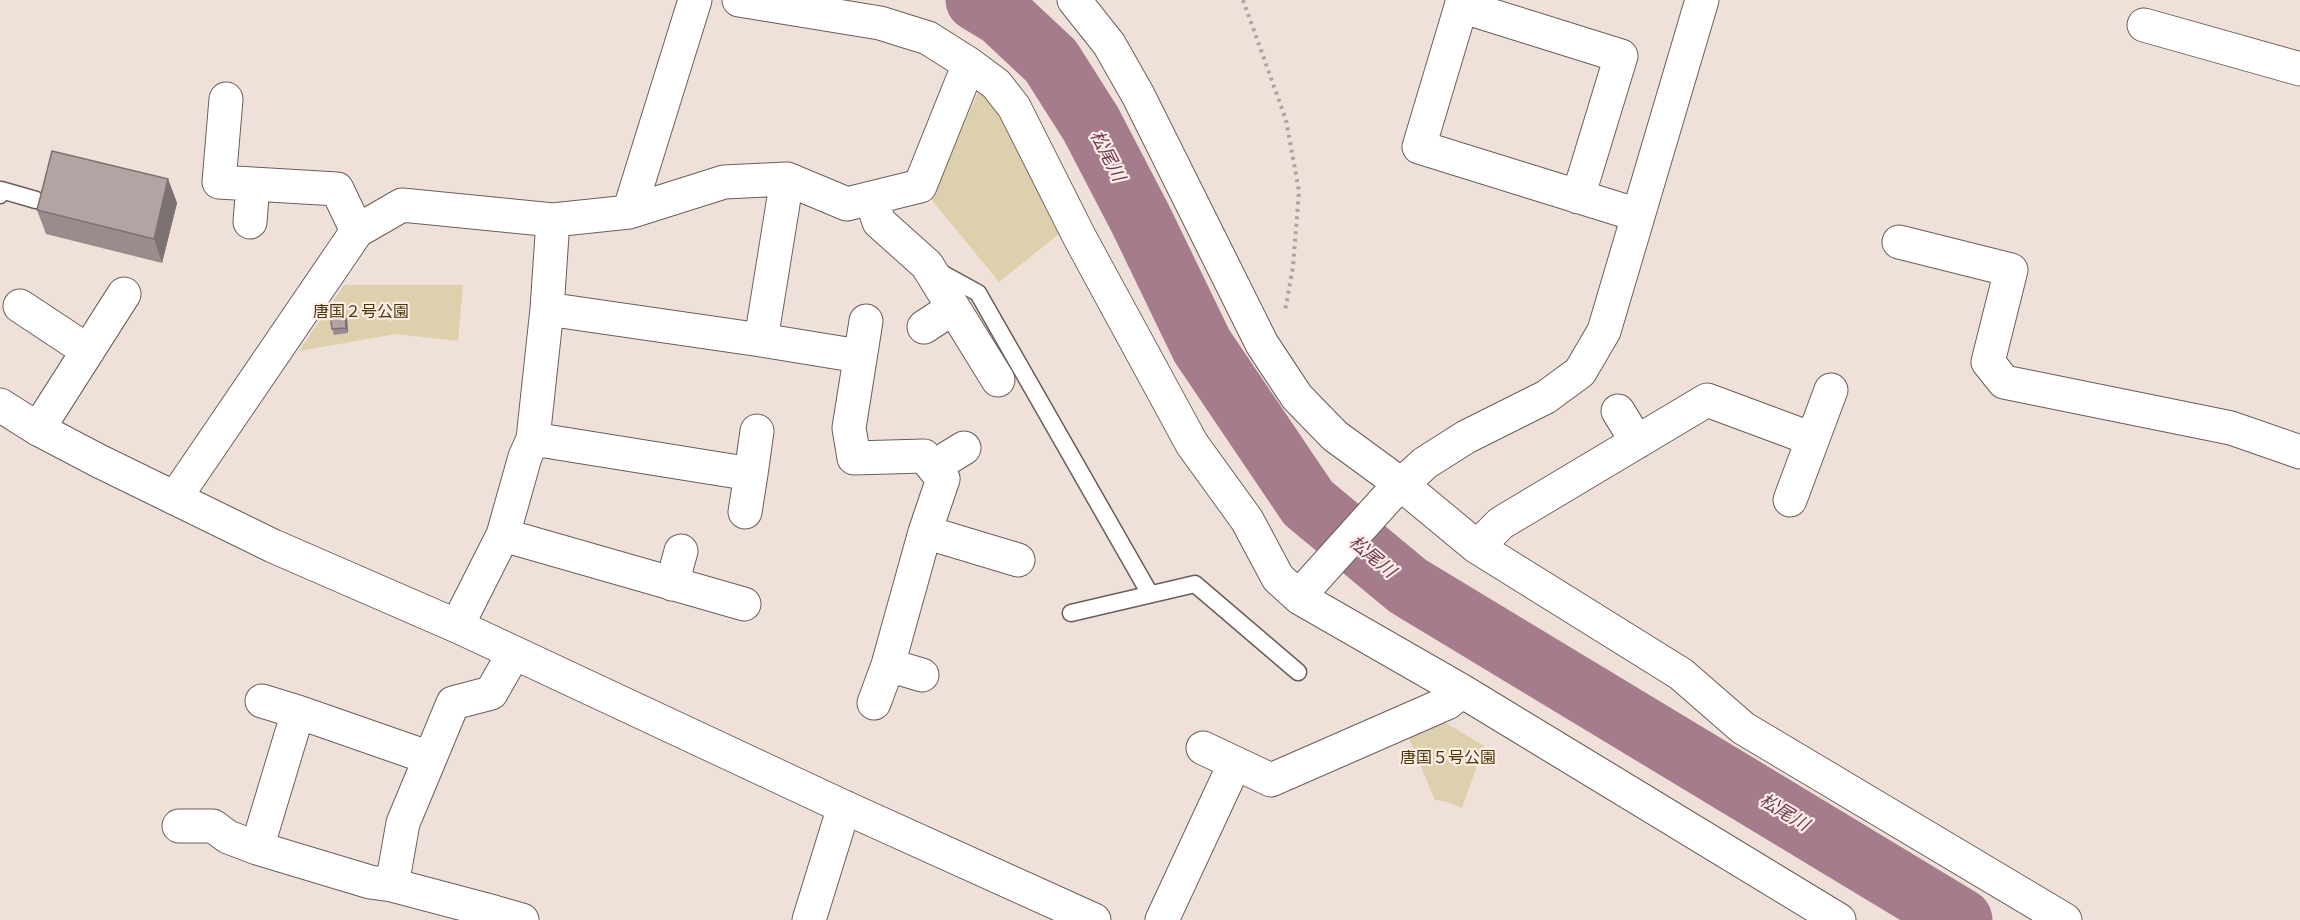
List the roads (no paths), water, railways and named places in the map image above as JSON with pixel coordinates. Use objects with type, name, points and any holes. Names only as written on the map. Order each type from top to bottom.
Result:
[{"type":"street","points":[[629,212],[694,0]]},
{"type":"street","points":[[739,0],[880,23],[928,38],[996,84],[1014,107],[1080,238],[1192,444],[1247,520],[1278,578],[1839,920]]},
{"type":"street","points":[[1074,0],[1109,44],[1138,95],[1262,344],[1297,397],[1335,436],[1396,490],[1477,547],[1681,674],[1743,728],[2065,920]]},
{"type":"street","points":[[1304,592],[1396,490],[1425,463],[1466,437],[1546,397],[1580,372],[1604,331],[1702,0]]},
{"type":"street","points":[[1578,197],[1621,56],[1462,3],[1419,147],[1578,197],[1638,215]]},
{"type":"street","points":[[2144,25],[2300,69]]},
{"type":"street","points":[[175,498],[357,231],[402,205],[553,220],[629,212],[724,182],[787,179],[847,204],[920,186],[969,64]]},
{"type":"street","points":[[226,99],[219,182],[337,189],[357,231]]},
{"type":"street","points":[[761,339],[787,179]]},
{"type":"street","points":[[250,222],[254,184]]},
{"type":"street","points":[[871,198],[879,222],[927,265],[998,380]]},
{"type":"street","points":[[457,626],[503,536],[525,457],[533,439],[547,309],[553,220]]},
{"type":"street","points":[[1899,242],[2011,270],[1988,362],[2004,382],[2231,428],[2299,449]]},
{"type":"street","points":[[38,429],[124,294]]},
{"type":"street","points":[[20,306],[88,351]]},
{"type":"street","points":[[924,327],[953,308]]},
{"type":"street","points":[[547,309],[761,339],[859,356]]},
{"type":"street","points":[[866,321],[849,428],[854,458],[924,456],[943,479],[925,532],[888,665],[874,703]]},
{"type":"street","points":[[1790,500],[1831,390]]},
{"type":"street","points":[[1477,547],[1501,523],[1707,400],[1812,440]]},
{"type":"street","points":[[0,405],[38,429],[273,546],[457,626],[843,807],[1094,920]]},
{"type":"street","points":[[1618,411],[1637,442]]},
{"type":"street","points":[[745,512],[758,431]]},
{"type":"street","points":[[533,439],[751,474]]},
{"type":"street","points":[[933,467],[964,448]]},
{"type":"street","points":[[925,532],[1018,560]]},
{"type":"street","points":[[503,536],[744,604]]},
{"type":"street","points":[[672,584],[681,551]]},
{"type":"street","points":[[392,885],[403,823],[453,703],[491,693],[514,652]]},
{"type":"street","points":[[888,665],[922,675]]},
{"type":"street","points":[[1203,748],[1271,780],[1446,703],[1462,691]]},
{"type":"street","points":[[262,700],[430,758]]},
{"type":"street","points":[[257,848],[298,712]]},
{"type":"street","points":[[1162,920],[1235,763]]},
{"type":"street","points":[[815,918],[843,807]]},
{"type":"street","points":[[179,826],[213,826],[228,837],[257,848],[370,882],[392,885],[503,917]]},
{"type":"lane","points":[[0,195],[1,190],[36,200]]},
{"type":"lane","points":[[927,265],[978,293],[1150,594]]},
{"type":"lane","points":[[1071,613],[1195,584],[1298,672]]},
{"type":"waterway","name":"松尾川","points":[[977,0],[1002,15],[1051,61],[1091,124],[1202,346],[1308,503],[1408,586],[1961,920]]},
{"type":"park label","name":"唐国２号公園","points":[[361,312]]},
{"type":"park label","name":"唐国５号公園","points":[[1448,758]]}]
